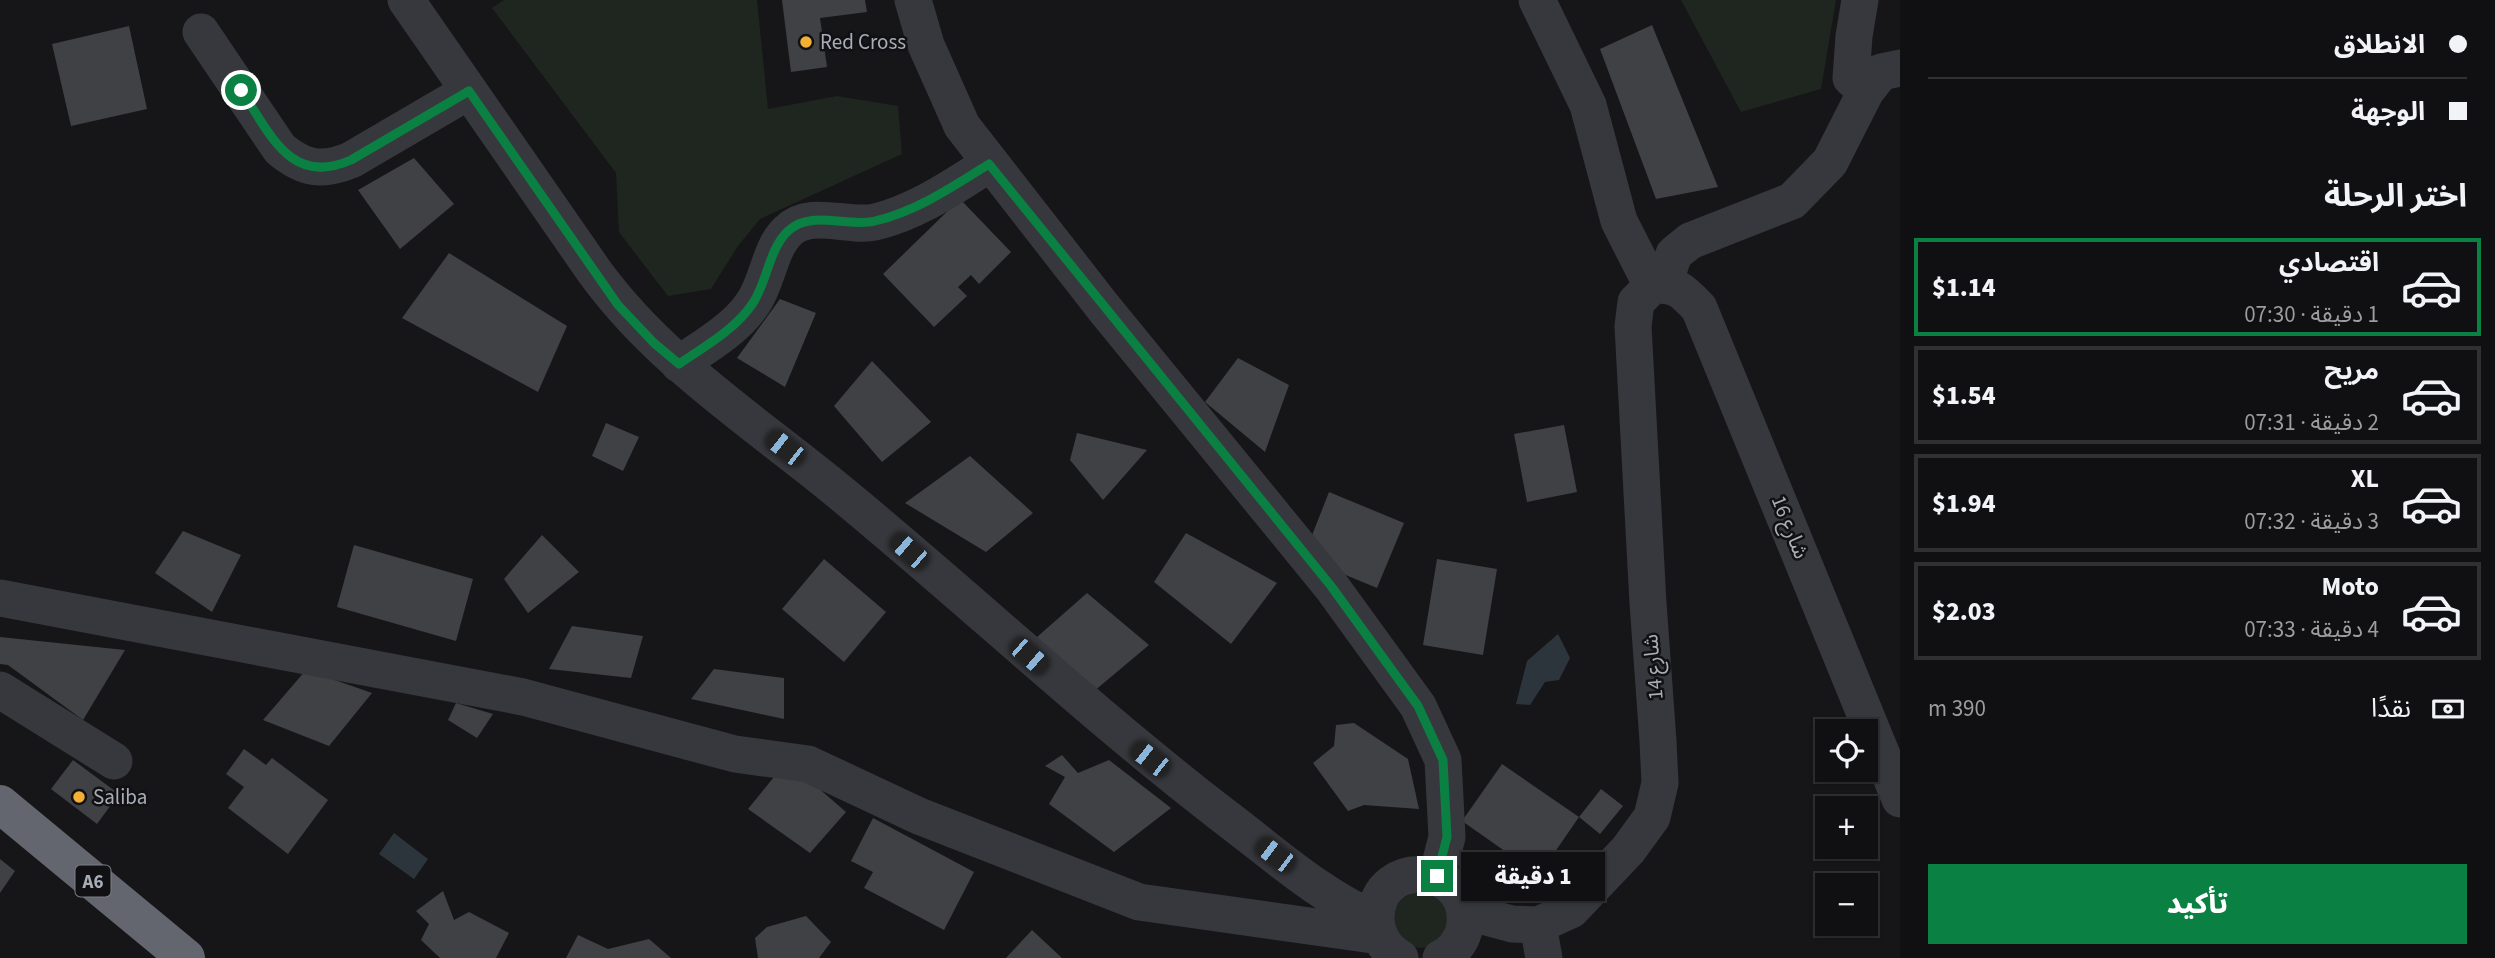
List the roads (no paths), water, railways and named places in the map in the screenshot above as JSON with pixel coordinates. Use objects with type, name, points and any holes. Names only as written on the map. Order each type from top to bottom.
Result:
[{"type":"highway","name":"A6","points":[[0,804],[186,958]]},
{"type":"street","points":[[406,0],[618,305],[654,343],[849,499],[1129,743],[1385,938]]},
{"type":"street","points":[[913,0],[926,45],[942,84],[962,126],[989,164],[1331,586],[1418,706],[1443,760],[1447,837],[1437,876]]},
{"type":"street","points":[[1537,0],[1588,106],[1619,221],[1658,285]]},
{"type":"street","points":[[1860,0],[1851,78],[1866,91],[1881,72],[1900,68]]},
{"type":"street","points":[[201,32],[281,149],[296,162],[311,168],[333,168],[351,160],[469,91]]},
{"type":"street","name":"شارع 14","points":[[1464,905],[1486,918],[1512,924],[1541,942],[1628,850],[1652,817],[1660,783],[1633,326],[1636,302],[1658,285],[1674,254],[1690,241],[1792,201],[1830,162],[1866,91]]},
{"type":"street","points":[[679,364],[730,326],[754,302],[788,230],[803,222],[815,220],[846,224],[875,222],[944,193],[989,164]]},
{"type":"street","name":"شارع 16","points":[[1658,285],[1682,289],[1699,308],[1900,799]]},
{"type":"street","points":[[0,598],[523,698],[735,754],[808,764],[832,772],[919,816],[1139,902],[1385,938]]},
{"type":"street","points":[[0,690],[114,761]]},
{"type":"street","points":[[1385,938],[1382,896],[1400,878],[1412,874],[1437,876],[1457,893],[1464,905],[1463,933],[1457,946],[1441,958]]},
{"type":"place","name":"Red Cross","points":[[806,42]]},
{"type":"place","name":"Saliba","points":[[79,797]]}]
